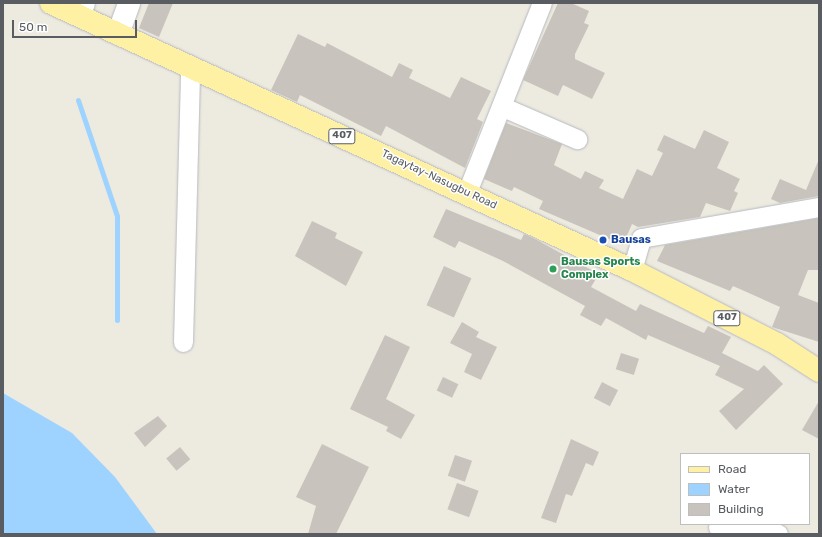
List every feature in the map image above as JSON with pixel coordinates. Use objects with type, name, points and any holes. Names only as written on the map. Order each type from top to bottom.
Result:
[{"type":"main road","name":"Tagaytay-Nasugbu Road","points":[[51,3],[82,10],[118,34],[467,192],[632,270],[777,344],[819,371]]},
{"type":"street","points":[[118,34],[129,3]]},
{"type":"street","points":[[467,192],[503,107],[542,3]]},
{"type":"street","points":[[183,342],[190,67]]},
{"type":"street","points":[[503,107],[577,139]]},
{"type":"street","points":[[632,270],[641,238],[819,207]]},
{"type":"street","points":[[718,528],[767,529],[778,534]]},
{"type":"water","points":[[3,393],[72,433],[115,477],[157,534],[3,534]]},
{"type":"building","points":[[149,3],[173,3],[159,37],[139,28]]},
{"type":"building","points":[[558,3],[571,3],[589,11],[584,23],[589,25],[575,54],[575,59],[605,73],[592,99],[563,85],[558,96],[523,80]]},
{"type":"building","points":[[298,34],[325,47],[327,43],[392,77],[399,63],[413,70],[409,78],[450,98],[461,77],[491,91],[477,119],[483,122],[465,168],[386,126],[381,136],[300,95],[297,102],[271,90]]},
{"type":"building","points":[[506,123],[562,144],[554,165],[581,179],[585,171],[604,180],[599,188],[623,199],[637,169],[652,176],[663,153],[657,150],[664,135],[695,149],[704,130],[729,142],[717,168],[740,179],[734,191],[738,193],[730,211],[706,203],[700,217],[638,227],[632,224],[623,245],[539,209],[543,201],[514,187],[512,191],[484,179]]},
{"type":"building","points":[[819,159],[819,196],[780,203],[771,199],[780,179],[806,190]]},
{"type":"building","points":[[446,209],[521,240],[524,234],[533,238],[599,274],[591,287],[636,311],[640,304],[704,333],[708,326],[731,337],[722,353],[758,371],[764,365],[783,384],[736,430],[719,411],[744,389],[715,375],[720,366],[648,335],[646,340],[606,318],[601,326],[580,315],[585,306],[503,261],[459,241],[455,248],[433,237]]},
{"type":"building","points":[[819,218],[819,270],[808,270],[798,295],[819,303],[819,342],[772,327],[780,307],[733,286],[730,291],[657,261],[665,245]]},
{"type":"building","points":[[312,221],[337,233],[335,238],[363,252],[346,286],[295,256]]},
{"type":"building","points":[[444,266],[471,278],[454,317],[427,305]]},
{"type":"building","points":[[462,322],[479,332],[476,337],[497,347],[481,380],[464,372],[472,354],[450,343]]},
{"type":"building","points":[[385,335],[410,347],[386,399],[415,415],[401,439],[386,431],[388,427],[350,409]]},
{"type":"building","points":[[621,353],[639,359],[634,375],[616,369]]},
{"type":"building","points":[[443,377],[458,384],[452,398],[437,391]]},
{"type":"building","points":[[602,382],[618,390],[610,406],[594,398]]},
{"type":"building","points":[[819,401],[819,439],[802,430]]},
{"type":"building","points":[[158,416],[167,426],[145,447],[134,433]]},
{"type":"building","points":[[571,439],[599,452],[593,466],[586,463],[572,496],[566,494],[556,523],[541,518]]},
{"type":"building","points":[[322,444],[369,467],[336,534],[308,534],[316,506],[296,497]]},
{"type":"building","points":[[180,447],[190,459],[176,471],[166,459]]},
{"type":"building","points":[[455,455],[472,461],[465,482],[448,476]]},
{"type":"building","points":[[457,483],[479,491],[469,517],[447,509]]},
{"type":"waterway","points":[[78,100],[117,216],[117,320]]},
{"type":"place","name":"Bausas","points":[[603,240]]},
{"type":"place","name":"Bausas Sports Complex","points":[[553,269]]}]
